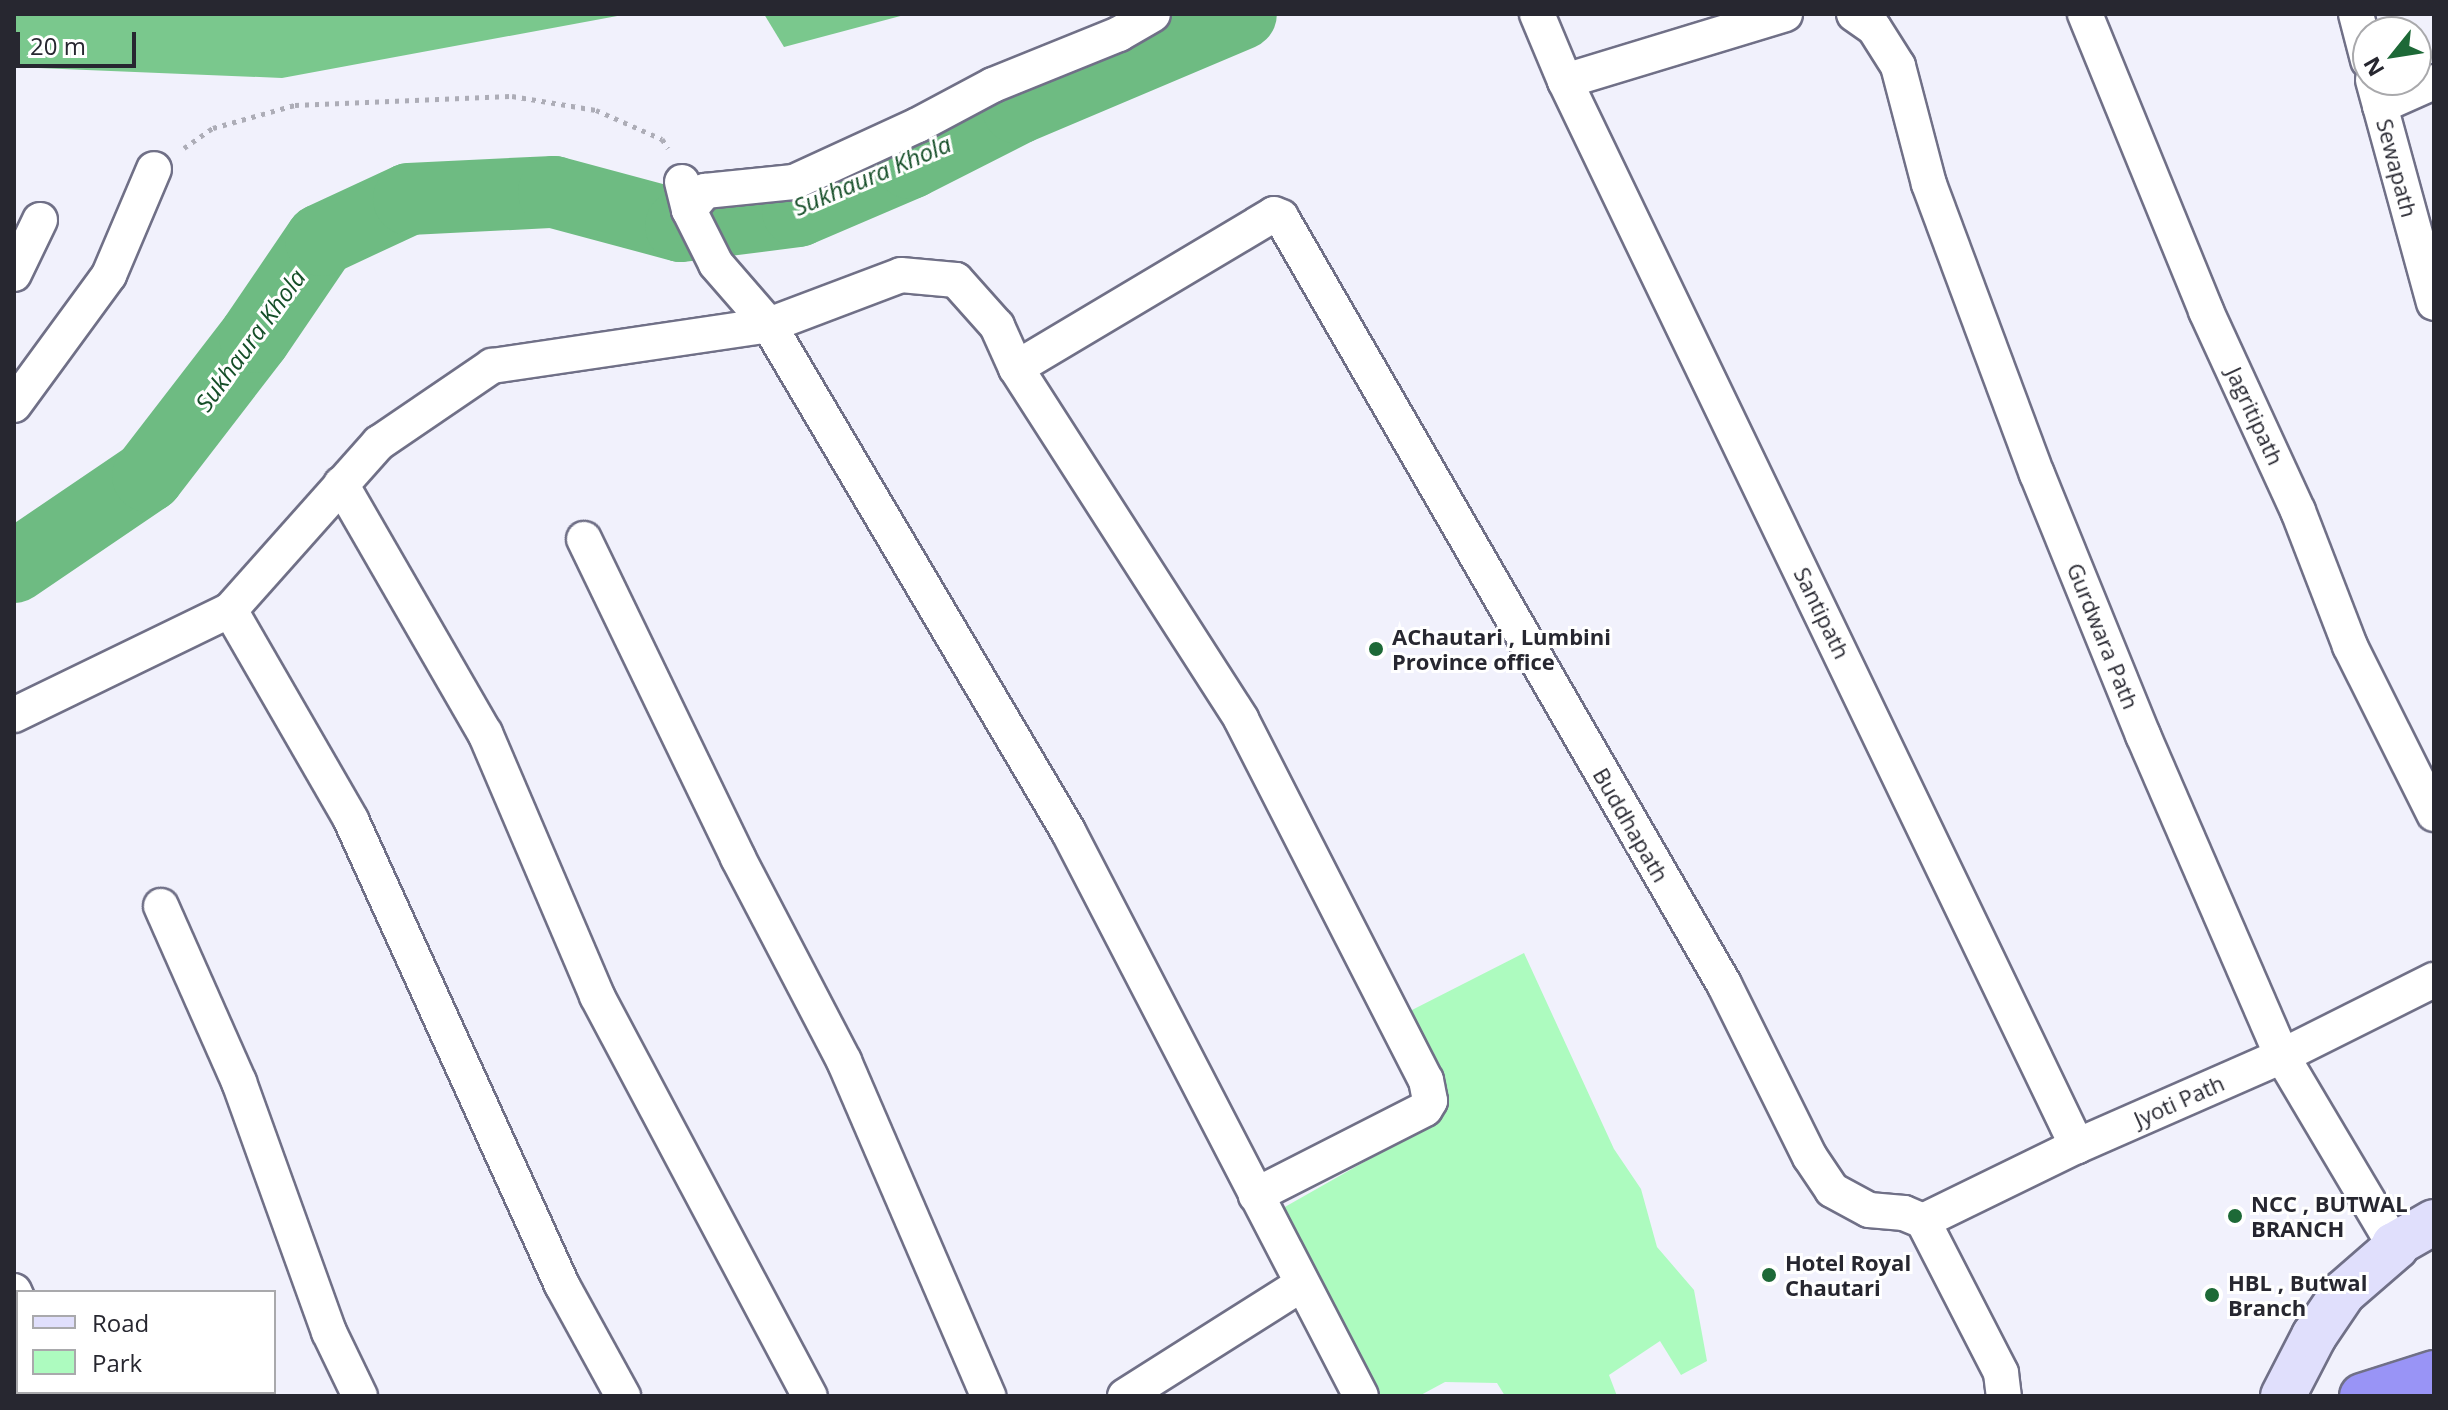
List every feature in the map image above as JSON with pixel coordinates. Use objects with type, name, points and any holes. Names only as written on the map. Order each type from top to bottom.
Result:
[{"type":"highway","points":[[2362,1396],[2434,1373]]},
{"type":"street","points":[[1153,14],[1119,34],[993,85],[918,125],[794,182],[705,191],[685,196],[716,264],[769,325],[1068,831],[1361,1396]]},
{"type":"street","name":"Santipath","points":[[1537,14],[1565,81],[2077,1146]]},
{"type":"street","points":[[1565,81],[1785,14]]},
{"type":"street","name":"Gurdwara Path","points":[[1854,14],[1874,28],[1898,66],[1929,184],[2037,474],[2143,735],[2282,1056],[2394,1245]]},
{"type":"street","name":"Jagritipath","points":[[2085,14],[2206,311],[2298,511],[2350,646],[2434,814]]},
{"type":"street","name":"Sewapath","points":[[2377,96],[2434,303]]},
{"type":"street","points":[[14,405],[109,275],[154,169]]},
{"type":"street","name":"Buddhapath","points":[[1016,368],[1274,214],[1286,223],[1317,285],[1724,984],[1810,1157],[1832,1190],[1869,1210],[1904,1213],[1923,1221]]},
{"type":"street","points":[[14,274],[40,220]]},
{"type":"street","points":[[14,715],[230,610],[379,443],[492,366],[769,325],[901,275],[956,280],[997,326],[1016,368],[1241,719],[1430,1088],[1430,1101],[1425,1109],[1256,1195]]},
{"type":"street","points":[[341,484],[485,733],[597,996],[810,1396]]},
{"type":"street","points":[[584,539],[738,858],[844,1061],[988,1396]]},
{"type":"street","points":[[230,610],[351,820],[562,1285],[623,1396]]},
{"type":"street","points":[[161,906],[239,1082],[329,1332],[360,1396]]},
{"type":"street","name":"Jyoti Path","points":[[1923,1221],[2077,1146],[2282,1056],[2434,980]]},
{"type":"street","points":[[1923,1221],[2001,1373],[2004,1396]]},
{"type":"street","points":[[2283,1396],[2314,1336],[2343,1293],[2396,1247],[2394,1245],[2434,1222]]},
{"type":"street","points":[[1125,1396],[1302,1284]]},
{"type":"path","points":[[154,169],[213,128],[295,105],[512,96],[596,110],[662,139],[674,157],[685,196]]},
{"type":"green space","points":[[14,14],[628,14],[282,78],[14,67]]},
{"type":"green space","points":[[764,14],[908,14],[784,47]]},
{"type":"green space","points":[[1524,953],[1614,1149],[1641,1189],[1657,1247],[1694,1290],[1707,1361],[1681,1375],[1660,1341],[1609,1375],[1617,1396],[1505,1396],[1497,1383],[1445,1382],[1419,1396],[1375,1396],[1326,1304],[1283,1208],[1440,1119],[1444,1073],[1410,1011]]},
{"type":"waterway","name":"Sukhaura Khola","points":[[14,567],[148,476],[255,337],[321,240],[409,199],[554,192],[681,226],[798,211],[910,163],[1018,108],[1241,14]]},
{"type":"place","name":"AChautari , Lumbini Province office","points":[[1376,649]]},
{"type":"place","name":"NCC , BUTWAL BRANCH","points":[[2235,1216]]},
{"type":"place","name":"Hotel Royal Chautari","points":[[1769,1275]]},
{"type":"place","name":"HBL , Butwal Branch","points":[[2212,1295]]}]
